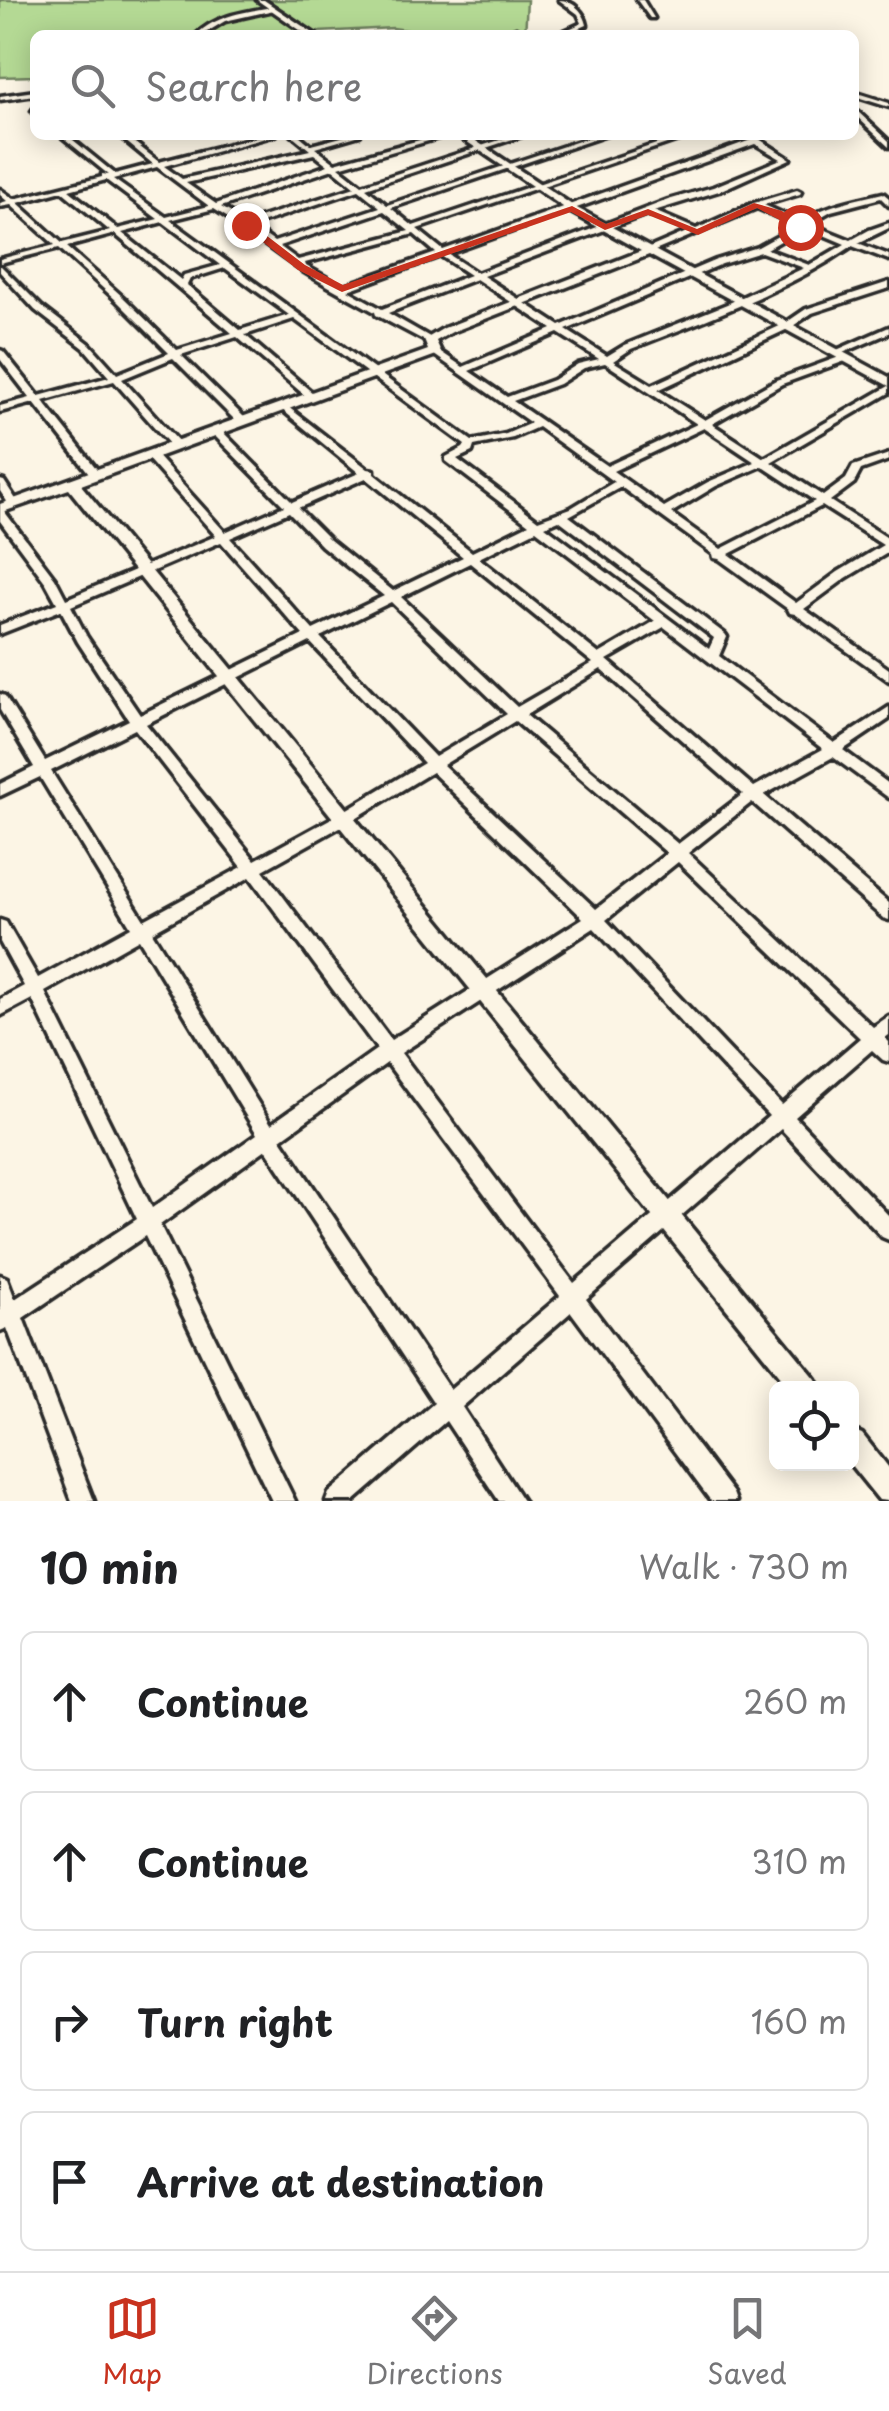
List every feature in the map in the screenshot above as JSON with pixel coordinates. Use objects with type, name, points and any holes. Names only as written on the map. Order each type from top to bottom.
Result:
[{"type":"street","points":[[260,0],[305,30]]},
{"type":"street","points":[[562,0],[580,13],[583,28]]},
{"type":"street","points":[[640,0],[652,16]]},
{"type":"street","points":[[202,30],[231,17],[272,8]]},
{"type":"street","points":[[576,30],[587,30]]},
{"type":"street","points":[[0,98],[30,94]]},
{"type":"street","points":[[859,96],[889,105]]},
{"type":"street","points":[[859,115],[889,145]]},
{"type":"street","points":[[69,140],[166,220],[470,444],[509,436],[537,424]]},
{"type":"street","points":[[128,140],[179,182],[254,228],[302,268],[432,346],[889,676]]},
{"type":"street","points":[[0,205],[253,140]]},
{"type":"street","points":[[302,140],[443,254],[889,546],[842,574],[794,610]]},
{"type":"street","points":[[179,182],[341,140]]},
{"type":"street","points":[[175,444],[86,346],[38,308],[0,264],[56,245],[166,220],[428,140]]},
{"type":"street","points":[[469,140],[572,209],[889,385],[766,462],[712,484],[664,512]]},
{"type":"street","points":[[246,225],[508,140]]},
{"type":"street","points":[[272,246],[589,140]]},
{"type":"street","points":[[302,268],[301,262],[414,230],[675,140]]},
{"type":"street","points":[[342,289],[572,209],[747,140]]},
{"type":"street","points":[[379,312],[756,174],[786,159],[755,140]]},
{"type":"street","points":[[64,189],[182,284],[310,396]]},
{"type":"street","points":[[0,191],[120,299],[242,421]]},
{"type":"street","points":[[4,509],[375,374],[516,301],[797,192]]},
{"type":"street","points":[[463,370],[761,249],[832,208],[882,195],[889,204]]},
{"type":"street","points":[[757,205],[788,217],[800,227],[889,258]]},
{"type":"street","points":[[648,212],[698,232]]},
{"type":"street","points":[[508,400],[556,382],[580,366],[608,360],[628,347],[852,244],[862,232],[889,225]]},
{"type":"street","points":[[761,249],[790,263],[807,266]]},
{"type":"street","points":[[182,284],[187,277],[228,264]]},
{"type":"street","points":[[652,389],[787,326],[809,311],[889,285]]},
{"type":"street","points":[[0,409],[115,378],[172,355],[294,316]]},
{"type":"street","points":[[604,471],[696,429],[779,382],[889,330]]},
{"type":"street","points":[[0,353],[96,475]]},
{"type":"street","points":[[283,406],[370,472],[600,662],[889,913]]},
{"type":"street","points":[[216,431],[326,543],[394,597],[518,716],[680,855],[889,1054]]},
{"type":"street","points":[[470,444],[468,450],[450,460],[889,792]]},
{"type":"street","points":[[150,455],[221,538],[434,765],[595,919],[889,1230]]},
{"type":"street","points":[[718,555],[823,501],[850,481],[858,468],[889,457]]},
{"type":"street","points":[[0,630],[144,572],[370,472]]},
{"type":"street","points":[[0,483],[4,509],[138,723],[252,868],[725,1501]]},
{"type":"street","points":[[0,790],[231,680],[620,483]]},
{"type":"street","points":[[72,484],[801,1381]]},
{"type":"street","points":[[561,516],[721,636],[712,657]]},
{"type":"street","points":[[0,1008],[344,818],[518,716],[665,621]]},
{"type":"street","points":[[0,699],[268,1136],[512,1501]]},
{"type":"street","points":[[5,1318],[148,1224],[388,1052],[595,919],[750,796],[833,750],[889,712]]},
{"type":"street","points":[[0,927],[35,989],[284,1501]]},
{"type":"street","points":[[337,1501],[889,1024]]},
{"type":"street","points":[[0,1285],[5,1318],[83,1501]]},
{"type":"street","points":[[859,1453],[889,1490]]},
{"type":"green space","points":[[0,0],[527,0],[525,30],[30,30],[30,76],[0,77]]},
{"type":"route","points":[[246,225],[302,268],[342,289],[572,209],[605,227],[648,212],[698,232],[757,205],[778,212],[800,227]]}]
